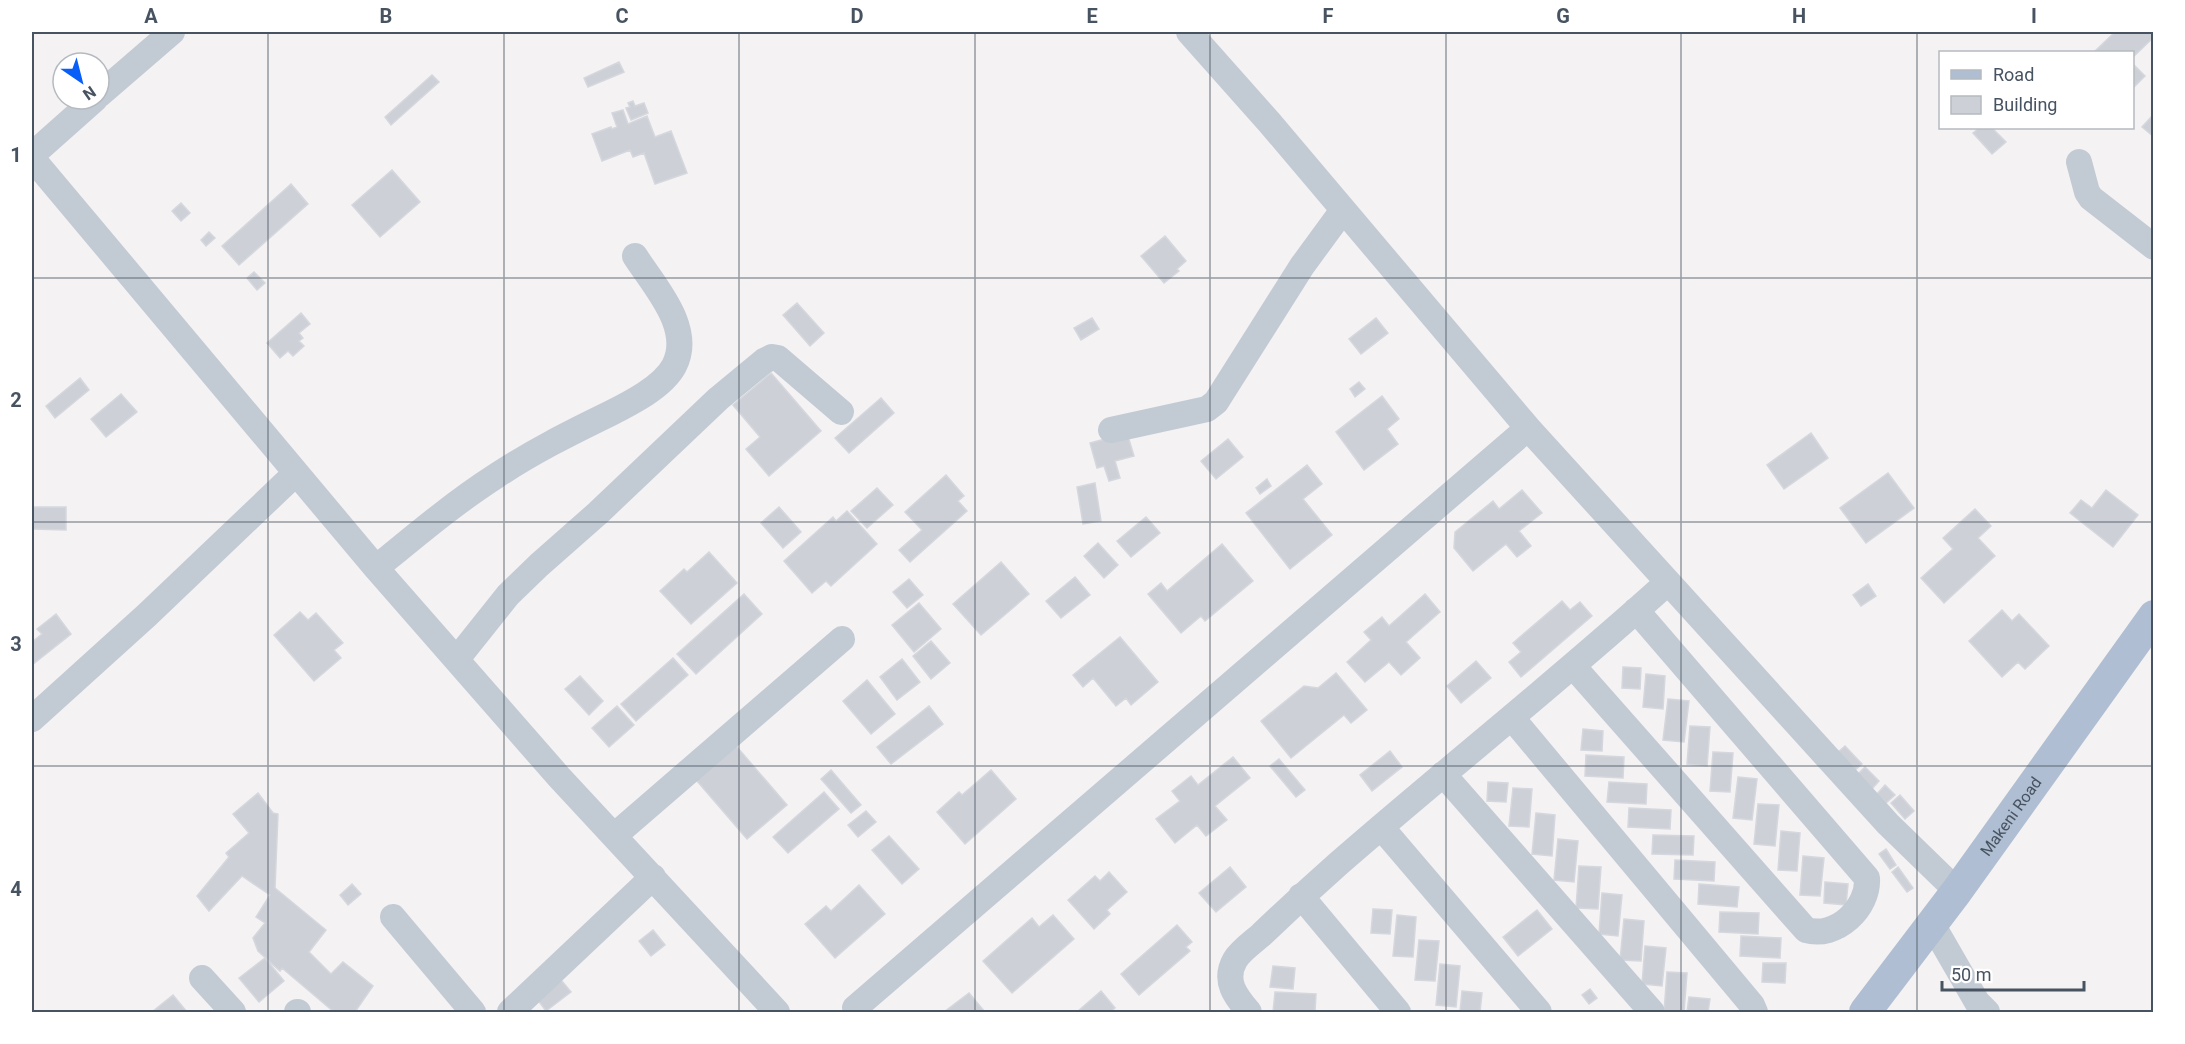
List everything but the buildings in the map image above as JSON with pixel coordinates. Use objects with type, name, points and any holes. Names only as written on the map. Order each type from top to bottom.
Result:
[{"type":"main road","name":"Makeni Road","points":[[1865,1012],[1957,891],[2154,616]]},
{"type":"street","points":[[111,85],[172,32]]},
{"type":"street","points":[[1188,32],[1269,122],[1527,428],[1888,824],[1957,891]]},
{"type":"street","points":[[82,111],[32,156],[376,568],[614,836],[777,1012]]},
{"type":"street","points":[[2079,162],[2087,192],[2091,198],[2154,247]]},
{"type":"street","points":[[1111,430],[1207,409],[1216,402],[1302,266],[1343,210]]},
{"type":"street","points":[[376,568],[496,475],[553,442],[633,402],[654,388],[674,367],[680,346],[675,319],[635,256]]},
{"type":"street","points":[[457,659],[516,587],[718,399],[764,360],[772,357],[778,358],[841,412]]},
{"type":"street","points":[[855,1008],[1527,428]]},
{"type":"street","points":[[32,719],[147,615],[296,473]]},
{"type":"street","points":[[1250,1012],[1237,998],[1231,987],[1230,977],[1236,958],[1301,896],[1573,666],[1667,583]]},
{"type":"street","points":[[1573,666],[1806,930],[1816,933],[1839,926],[1854,913],[1865,897],[1867,878],[1636,610]]},
{"type":"street","points":[[614,836],[842,639]]},
{"type":"street","points":[[1512,718],[1752,1005],[1755,1012]]},
{"type":"street","points":[[1443,774],[1652,1012]]},
{"type":"street","points":[[1381,827],[1539,1012]]},
{"type":"street","points":[[510,1012],[653,877]]},
{"type":"street","points":[[1301,896],[1398,1012]]},
{"type":"street","points":[[393,917],[472,1012]]},
{"type":"street","points":[[1932,924],[1977,1002],[1987,1012]]},
{"type":"street","points":[[202,978],[233,1012]]}]
